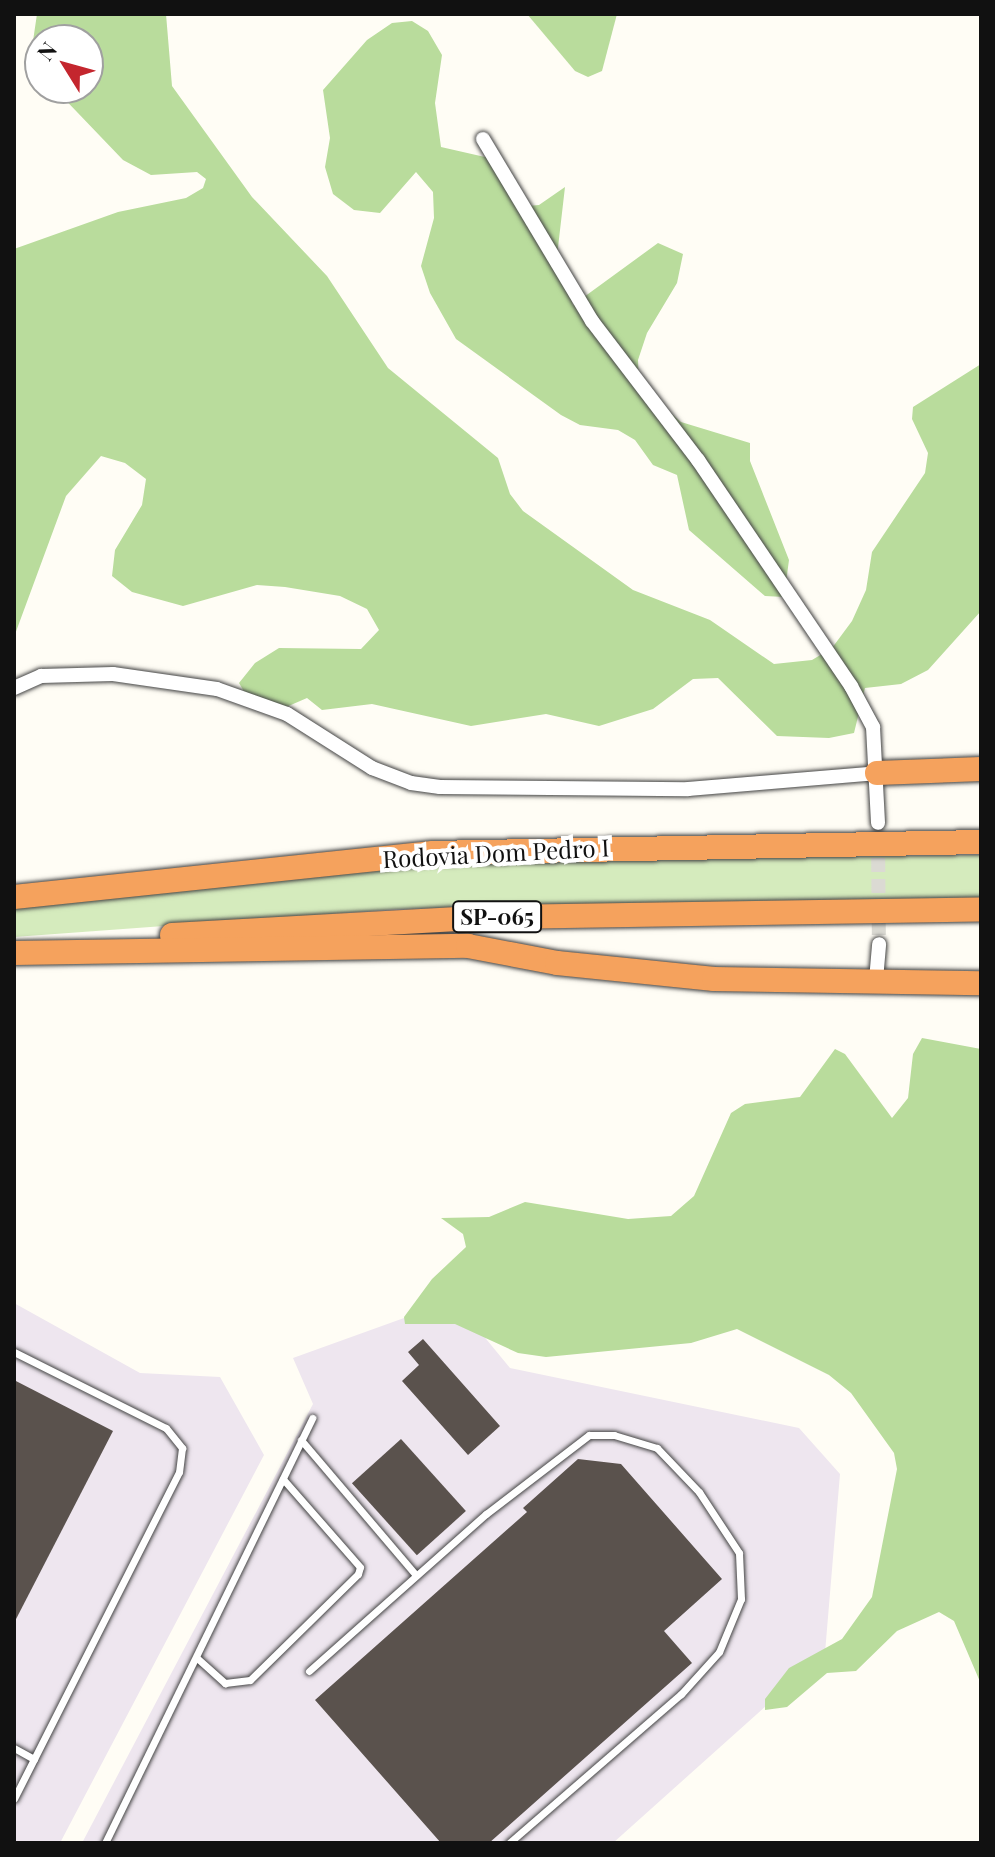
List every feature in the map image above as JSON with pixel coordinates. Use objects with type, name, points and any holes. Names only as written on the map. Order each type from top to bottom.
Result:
[{"type":"highway","points":[[877,773],[981,769]]},
{"type":"highway","name":"Rodovia Dom Pedro I","points":[[14,897],[433,853],[981,842]]},
{"type":"highway","name":"SP-065","points":[[14,947],[498,917],[981,909]]},
{"type":"highway","points":[[14,953],[468,946],[557,963],[714,979],[981,983]]},
{"type":"street","points":[[483,139],[592,321],[698,460],[851,686],[873,727],[878,823]]},
{"type":"street","points":[[14,688],[41,676],[113,674],[217,689],[287,714],[372,768],[411,783],[440,787],[688,789],[877,773]]},
{"type":"street","points":[[876,980],[879,944]]},
{"type":"lane","points":[[14,1352],[166,1428],[182,1448],[179,1472],[14,1799]]},
{"type":"lane","points":[[105,1843],[312,1418]]},
{"type":"lane","points":[[309,1671],[416,1575],[589,1435],[614,1435],[657,1448],[699,1492],[739,1553],[741,1599],[719,1652],[681,1694],[509,1843]]},
{"type":"lane","points":[[301,1440],[416,1575]]},
{"type":"lane","points":[[197,1658],[225,1683],[250,1680],[358,1574],[360,1567],[283,1479]]},
{"type":"lane","points":[[14,1748],[34,1759]]},
{"type":"shaded area","points":[[454,1300],[510,1368],[799,1428],[840,1474],[825,1653],[613,1843],[82,1843],[313,1404],[293,1358]]},
{"type":"shaded area","points":[[14,1303],[140,1373],[220,1377],[264,1455],[60,1843],[14,1843]]},
{"type":"green space","points":[[37,14],[166,14],[172,86],[252,197],[327,276],[388,368],[498,458],[510,494],[523,511],[633,590],[710,620],[774,664],[812,660],[832,648],[852,621],[866,590],[872,552],[925,473],[928,453],[912,419],[913,407],[981,364],[981,611],[928,670],[901,684],[865,688],[854,733],[829,738],[777,736],[718,678],[693,679],[653,709],[599,726],[546,714],[471,726],[372,704],[322,710],[307,698],[277,711],[252,705],[239,683],[255,663],[279,648],[361,649],[379,630],[367,609],[340,596],[285,587],[257,585],[183,606],[132,592],[112,576],[115,550],[142,505],[146,479],[125,463],[101,456],[66,496],[14,637],[14,249],[118,212],[186,198],[203,188],[206,179],[197,172],[151,175],[123,160],[69,104],[104,104],[104,24],[36,24]]},
{"type":"green space","points":[[527,14],[617,14],[602,71],[588,77],[575,71]]},
{"type":"green space","points":[[412,21],[428,31],[442,55],[435,103],[441,147],[498,160],[528,206],[539,205],[565,187],[557,256],[573,305],[658,243],[683,254],[677,283],[647,333],[638,360],[639,385],[681,422],[750,443],[750,461],[789,560],[784,597],[765,596],[689,530],[677,475],[653,465],[635,440],[618,430],[580,425],[561,415],[456,339],[430,293],[421,266],[434,218],[433,192],[416,172],[380,213],[354,210],[333,194],[325,167],[330,138],[323,90],[367,40],[392,23]]},
{"type":"green space","points":[[981,855],[981,899],[397,909],[14,937],[14,908],[344,872],[575,859]]},
{"type":"green space","points":[[922,1038],[981,1049],[981,1684],[954,1621],[939,1612],[897,1631],[856,1671],[827,1673],[787,1707],[765,1710],[765,1699],[789,1668],[842,1639],[872,1597],[897,1469],[894,1453],[851,1393],[829,1375],[737,1329],[691,1343],[546,1357],[518,1353],[455,1324],[405,1324],[404,1317],[432,1279],[466,1247],[463,1234],[441,1218],[489,1217],[525,1202],[628,1219],[671,1216],[694,1196],[731,1113],[745,1104],[800,1097],[835,1049],[845,1054],[892,1118],[908,1098],[913,1054]]},
{"type":"building","points":[[423,1339],[500,1426],[468,1455],[402,1381],[419,1365],[408,1352]]},
{"type":"building","points":[[14,1380],[113,1431],[14,1623]]},
{"type":"building","points":[[401,1439],[466,1511],[417,1555],[352,1483]]},
{"type":"building","points":[[578,1459],[621,1464],[722,1579],[664,1631],[692,1663],[489,1843],[441,1843],[315,1700],[527,1512],[523,1508]]},
{"type":"tunnel","points":[[878,837],[879,944]]}]
